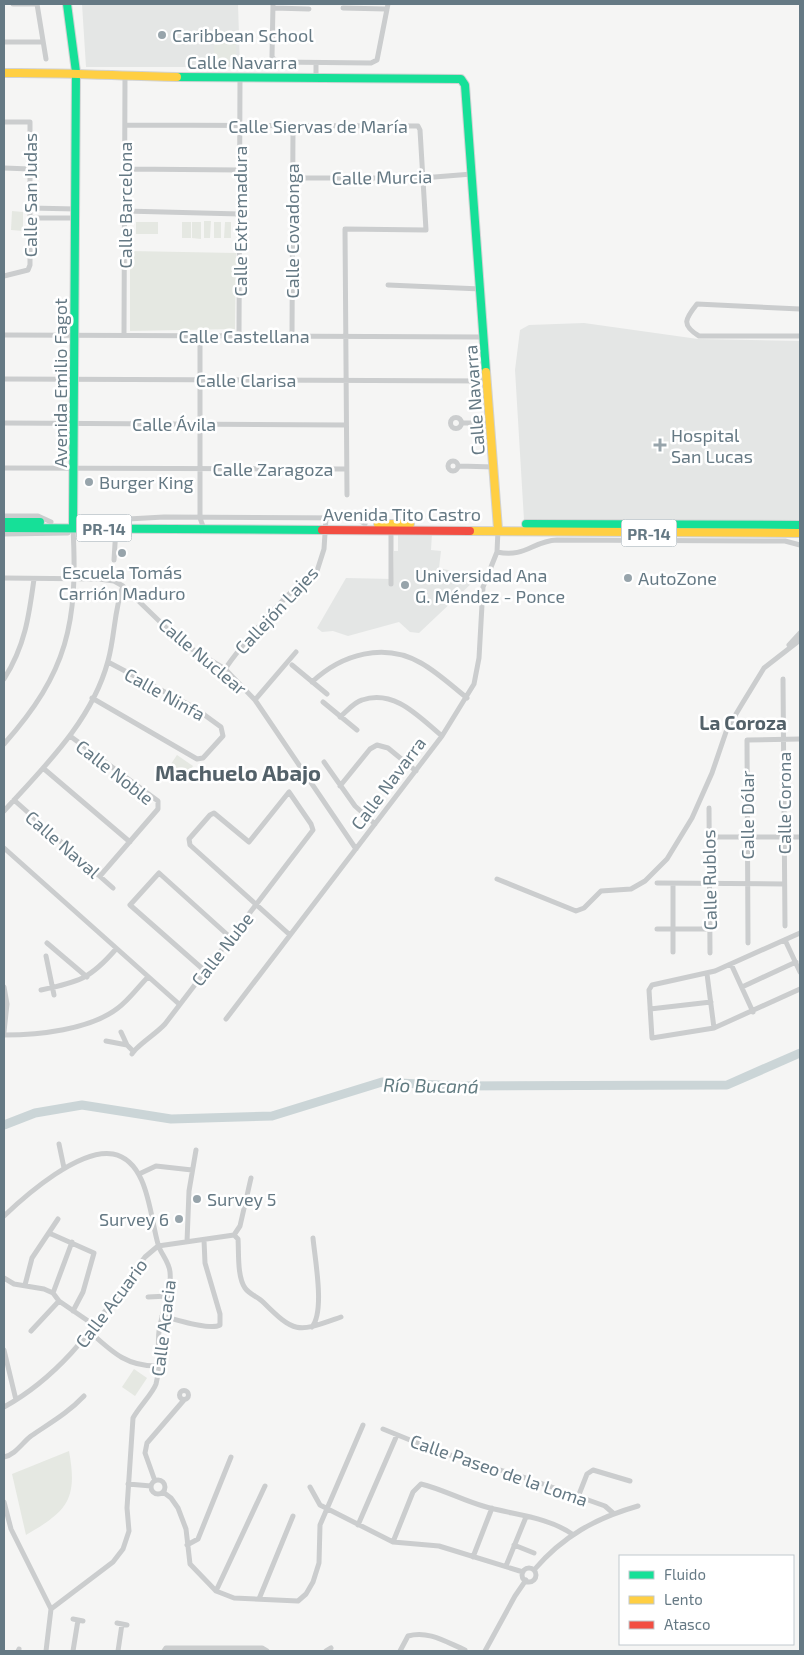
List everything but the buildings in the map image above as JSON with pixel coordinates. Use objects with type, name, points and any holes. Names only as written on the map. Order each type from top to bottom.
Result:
[{"type":"street","points":[[13,4],[37,4],[46,59]]},
{"type":"street","name":"Avenida Emilio Fagot","points":[[4,744],[28,717],[51,680],[68,635],[72,614],[75,468],[76,72],[67,4]]},
{"type":"street","points":[[309,9],[273,6],[272,57],[277,62],[372,63],[378,60],[387,7],[343,8]]},
{"type":"street","points":[[4,42],[43,42]]},
{"type":"street","points":[[316,63],[316,77]]},
{"type":"street","name":"Calle Navarra","points":[[4,73],[76,72],[104,76],[461,79],[465,86],[498,527],[497,552],[483,587],[479,658],[474,684],[442,736],[226,1019]]},
{"type":"street","name":"Calle Barcelona","points":[[124,335],[125,76]]},
{"type":"street","name":"Calle Extremadura","points":[[239,336],[240,77]]},
{"type":"street","name":"Calle San Judas","points":[[4,122],[30,122],[30,265],[28,270],[4,276]]},
{"type":"street","name":"Calle Siervas de María","points":[[126,125],[418,126],[420,130],[426,230],[345,229],[346,495]]},
{"type":"street","name":"Calle Covadonga","points":[[292,336],[293,126]]},
{"type":"street","points":[[4,168],[30,169]]},
{"type":"street","points":[[125,169],[240,170]]},
{"type":"street","name":"Calle Murcia","points":[[292,178],[422,178],[472,174]]},
{"type":"street","points":[[30,208],[76,208]]},
{"type":"street","points":[[125,211],[240,214]]},
{"type":"street","points":[[30,218],[76,218]]},
{"type":"street","points":[[388,285],[481,289]]},
{"type":"street","points":[[800,309],[697,304],[689,314],[686,323],[688,330],[699,336],[800,336]]},
{"type":"street","name":"Calle Castellana","points":[[4,335],[484,337]]},
{"type":"street","name":"Calle Zaragoza","points":[[200,336],[200,469]]},
{"type":"street","name":"Calle Clarisa","points":[[4,379],[488,382]]},
{"type":"street","points":[[462,422],[491,423]]},
{"type":"street","name":"Calle Ávila","points":[[4,423],[345,425]]},
{"type":"street","points":[[459,466],[495,467]]},
{"type":"street","name":"Calle Zaragoza","points":[[4,468],[346,469]]},
{"type":"street","points":[[200,469],[202,524]]},
{"type":"street","points":[[4,516],[38,516],[52,522]]},
{"type":"street","points":[[114,560],[116,525],[141,518],[202,524],[326,524],[334,518],[356,518],[365,524]]},
{"type":"street","name":"Avenida Tito Castro","points":[[4,522],[52,522],[73,528]]},
{"type":"street","name":"Avenida Tito Castro","points":[[4,528],[202,524],[365,524],[498,527],[611,533],[800,533]]},
{"type":"street","name":"Avenida Tito Castro","points":[[326,524],[391,530],[498,527],[800,525]]},
{"type":"street","name":"Callejón Lajes","points":[[224,669],[233,656],[294,591],[317,571],[324,549],[326,524]]},
{"type":"street","points":[[4,534],[73,528]]},
{"type":"street","points":[[391,530],[391,584]]},
{"type":"street","points":[[497,552],[515,554],[545,542],[557,540],[785,541],[800,545]]},
{"type":"street","name":"Calle Nuclear","points":[[4,578],[114,580],[124,586],[182,643],[224,669],[255,700],[356,849]]},
{"type":"street","points":[[4,679],[12,667],[28,625],[34,578]]},
{"type":"street","points":[[4,811],[70,736],[92,698],[108,662],[119,598],[124,586]]},
{"type":"street","points":[[782,653],[800,633]]},
{"type":"street","points":[[497,879],[576,911],[584,908],[601,891],[631,889],[645,881],[667,859],[692,818],[712,773],[728,729],[764,668],[800,640]]},
{"type":"street","points":[[255,700],[296,652]]},
{"type":"street","points":[[312,682],[325,670],[341,660],[360,654],[386,652],[404,656],[421,663],[467,698]]},
{"type":"street","name":"Calle Ninfa","points":[[92,698],[194,758],[203,758],[222,736],[221,726],[195,708],[108,662]]},
{"type":"street","points":[[292,665],[327,694]]},
{"type":"street","name":"Calle Corona","points":[[783,680],[785,926]]},
{"type":"street","points":[[340,717],[360,700],[384,696],[402,704],[442,736]]},
{"type":"street","points":[[323,702],[357,730]]},
{"type":"street","name":"Calle Noble","points":[[70,736],[158,801],[158,809],[100,876]]},
{"type":"street","name":"Calle Dólar","points":[[748,943],[747,740],[800,739]]},
{"type":"street","points":[[340,786],[370,749],[377,745],[388,748],[416,771]]},
{"type":"street","points":[[324,762],[355,806],[375,824]]},
{"type":"street","points":[[43,768],[130,842]]},
{"type":"street","name":"Calle Nube","points":[[127,1045],[132,1053],[153,1037],[205,972],[313,830],[311,824],[289,792],[249,842],[214,813],[188,839],[190,845],[256,904]]},
{"type":"street","name":"Calle Naval","points":[[14,800],[113,888]]},
{"type":"street","name":"Calle Rublos","points":[[709,808],[710,953]]},
{"type":"street","points":[[709,837],[800,837]]},
{"type":"street","points":[[4,848],[179,1004]]},
{"type":"street","points":[[205,972],[130,905],[159,873],[230,938]]},
{"type":"street","points":[[657,884],[784,884]]},
{"type":"street","points":[[673,884],[673,952]]},
{"type":"street","points":[[256,904],[290,935]]},
{"type":"street","points":[[657,929],[710,929]]},
{"type":"street","points":[[800,933],[707,974],[652,985],[649,990],[652,1038],[714,1028],[753,1012],[800,989]]},
{"type":"street","points":[[786,940],[800,972]]},
{"type":"street","points":[[47,943],[88,977]]},
{"type":"street","points":[[41,990],[88,977],[97,971],[116,949]]},
{"type":"street","points":[[46,956],[54,995]]},
{"type":"street","points":[[742,987],[796,962]]},
{"type":"street","points":[[731,964],[753,1012]]},
{"type":"street","points":[[707,974],[714,1028]]},
{"type":"street","points":[[4,986],[8,1004],[4,1033],[29,1035],[91,1023],[118,1008],[148,977]]},
{"type":"street","points":[[650,1009],[711,1002]]},
{"type":"street","points":[[121,1032],[127,1045]]},
{"type":"street","points":[[106,1041],[127,1045]]},
{"type":"street","points":[[59,1144],[64,1168]]},
{"type":"street","points":[[187,1242],[189,1191],[196,1150]]},
{"type":"street","name":"Calle Acacia","points":[[4,1215],[64,1168],[91,1157],[112,1154],[122,1157],[139,1174],[150,1201],[158,1246],[170,1271],[168,1296],[159,1333],[159,1366],[155,1386],[139,1406],[133,1418],[127,1508],[129,1531],[124,1549],[113,1562],[86,1580],[51,1609]]},
{"type":"street","points":[[139,1174],[156,1166],[192,1170]]},
{"type":"street","points":[[251,1178],[240,1226],[234,1234],[238,1239],[241,1276],[246,1289],[259,1298],[285,1324],[295,1328],[311,1328],[341,1317]]},
{"type":"street","points":[[25,1285],[29,1264],[58,1219]]},
{"type":"street","points":[[49,1233],[92,1250],[94,1257],[83,1292],[73,1310]]},
{"type":"street","name":"Calle Acuario","points":[[4,1407],[53,1374],[68,1359],[145,1257],[158,1246],[234,1234]]},
{"type":"street","points":[[311,1328],[316,1322],[318,1291],[312,1238]]},
{"type":"street","points":[[162,1316],[211,1327],[220,1325],[220,1314],[205,1263],[204,1240]]},
{"type":"street","points":[[53,1294],[72,1242]]},
{"type":"street","points":[[4,1278],[14,1284],[25,1285],[53,1294],[59,1301],[94,1325]]},
{"type":"street","points":[[148,1297],[168,1296]]},
{"type":"street","points":[[31,1331],[59,1301]]},
{"type":"street","points":[[89,1331],[108,1350],[127,1361],[141,1366],[159,1366]]},
{"type":"street","points":[[4,1350],[16,1400]]},
{"type":"street","points":[[4,1457],[10,1456],[29,1438],[68,1413],[84,1396]]},
{"type":"street","points":[[184,1400],[147,1443],[145,1454],[155,1493],[163,1492],[171,1498],[178,1508],[186,1529],[190,1564],[216,1591],[234,1598],[298,1601],[306,1594],[314,1582],[319,1563],[320,1526],[363,1425]]},
{"type":"street","name":"Calle Paseo de la Loma","points":[[383,1429],[437,1451],[605,1506],[613,1513]]},
{"type":"street","points":[[358,1525],[397,1435]]},
{"type":"street","points":[[187,1545],[198,1539],[231,1457]]},
{"type":"street","points":[[578,1497],[587,1474],[593,1470],[630,1481]]},
{"type":"street","points":[[128,1484],[163,1483],[163,1492]]},
{"type":"street","points":[[393,1542],[416,1487],[421,1484],[492,1508],[555,1524],[572,1534]]},
{"type":"street","points":[[216,1591],[265,1486]]},
{"type":"street","points":[[310,1487],[320,1505],[326,1509],[393,1542],[439,1546],[523,1572]]},
{"type":"street","points":[[4,1502],[11,1529],[51,1609],[46,1651]]},
{"type":"street","points":[[534,1570],[546,1556],[572,1534],[613,1513],[638,1506]]},
{"type":"street","points":[[473,1557],[492,1508]]},
{"type":"street","points":[[259,1599],[293,1516]]},
{"type":"street","points":[[506,1566],[526,1517]]},
{"type":"street","points":[[514,1545],[534,1553]]},
{"type":"street","points":[[523,1572],[528,1568],[534,1570]]},
{"type":"street","points":[[526,1580],[532,1581],[535,1579],[534,1570]]},
{"type":"street","points":[[523,1572],[526,1580]]},
{"type":"street","points":[[485,1651],[514,1596],[526,1580]]},
{"type":"street","points":[[74,1651],[78,1620]]},
{"type":"street","points":[[118,1651],[122,1624]]},
{"type":"street","points":[[400,1651],[408,1636],[414,1634],[431,1635],[465,1650]]},
{"type":"street","points":[[448,1651],[451,1644]]},
{"type":"street","points":[[164,1651],[166,1648],[213,1650],[262,1648],[267,1651]]},
{"type":"shaded area","name":"Caribbean School","points":[[82,4],[238,4],[240,67],[86,67]]},
{"type":"shaded area","points":[[214,42],[236,43],[236,66],[214,66]]},
{"type":"shaded area","points":[[12,211],[23,212],[23,231],[11,230]]},
{"type":"shaded area","points":[[204,221],[211,221],[210,238],[204,238]]},
{"type":"shaded area","points":[[136,222],[158,222],[158,234],[136,234]]},
{"type":"shaded area","points":[[182,222],[191,222],[191,238],[182,238]]},
{"type":"shaded area","points":[[192,222],[201,222],[201,239],[192,238]]},
{"type":"shaded area","points":[[214,222],[221,222],[221,238],[214,238]]},
{"type":"shaded area","points":[[225,222],[231,222],[231,238],[224,238]]},
{"type":"shaded area","points":[[130,251],[236,253],[235,329],[130,331]]},
{"type":"shaded area","name":"Hospital San Lucas","points":[[584,323],[698,339],[800,341],[800,521],[524,520],[515,370],[520,330],[529,325]]},
{"type":"shaded area","name":"Universidad Ana G. Méndez - Ponce","points":[[398,533],[432,533],[431,550],[441,551],[439,568],[465,574],[474,581],[419,633],[410,632],[399,622],[348,636],[333,631],[322,632],[317,628],[346,578],[393,579],[394,551],[398,551]]},
{"type":"shaded area","points":[[177,755],[193,766],[187,775],[171,764]]},
{"type":"shaded area","points":[[134,1369],[147,1378],[135,1396],[122,1387]]},
{"type":"shaded area","points":[[69,1451],[72,1481],[66,1502],[51,1519],[26,1535],[12,1474]]},
{"type":"waterway","name":"Río Bucaná","points":[[4,1125],[35,1113],[82,1105],[171,1119],[272,1116],[382,1082],[455,1086],[727,1085],[800,1053]]},
{"type":"traffic: fast","points":[[67,4],[76,72],[73,528]]},
{"type":"traffic: fast","points":[[177,77],[461,79],[465,85],[486,372]]},
{"type":"traffic: fast","points":[[4,522],[40,522]]},
{"type":"traffic: fast","points":[[526,524],[800,525]]},
{"type":"traffic: fast","points":[[4,528],[322,530]]},
{"type":"traffic: slow","points":[[4,73],[177,77]]},
{"type":"traffic: slow","points":[[486,372],[498,529]]},
{"type":"traffic: slow","points":[[378,524],[410,524]]},
{"type":"traffic: slow","points":[[470,531],[800,533]]},
{"type":"traffic: jam","points":[[322,530],[470,531]]},
{"type":"place","name":"Caribbean School","points":[[162,35]]},
{"type":"place","name":"Hospital San Lucas","points":[[660,445]]},
{"type":"place","name":"Burger King","points":[[89,482]]},
{"type":"place","name":"Escuela Tomás Carrión Maduro","points":[[122,553]]},
{"type":"place","name":"AutoZone","points":[[628,578]]},
{"type":"place","name":"Universidad Ana G. Méndez - Ponce","points":[[405,585]]},
{"type":"place","name":"Survey 5","points":[[197,1199]]},
{"type":"place","name":"Survey 6","points":[[179,1219]]},
{"type":"district","name":"La Coroza","points":[[743,722]]},
{"type":"district","name":"Machuelo Abajo","points":[[238,772]]}]
